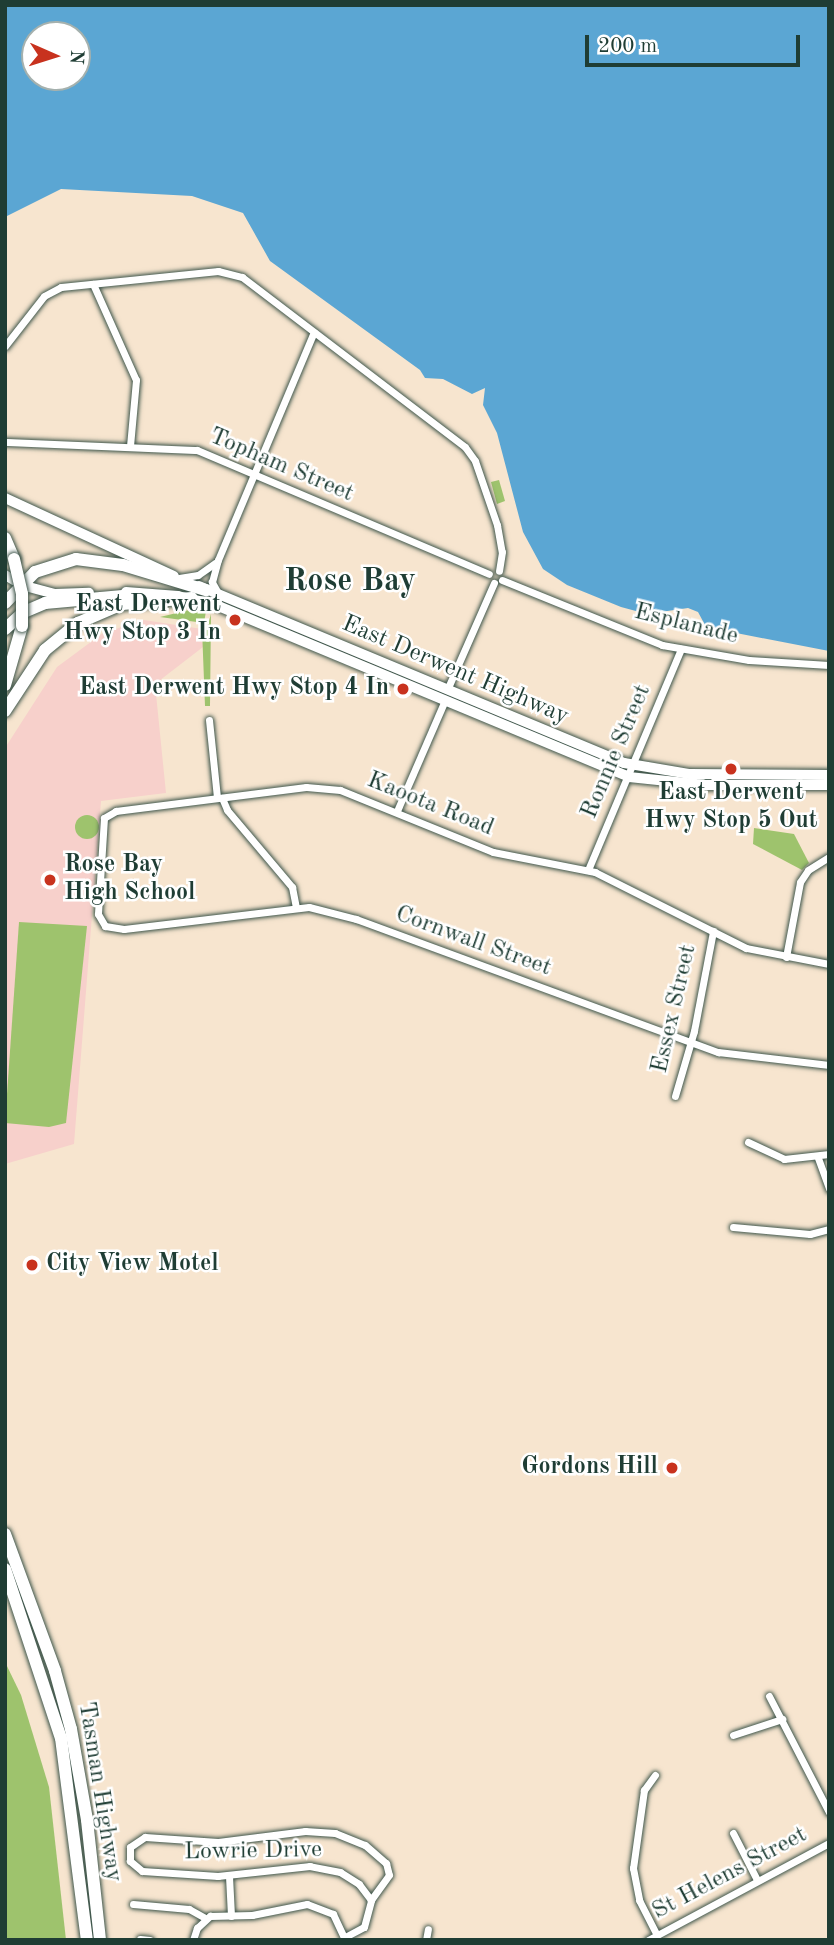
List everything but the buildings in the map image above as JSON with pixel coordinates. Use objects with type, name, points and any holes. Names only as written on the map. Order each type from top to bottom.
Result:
[{"type":"highway","points":[[5,538],[22,594],[22,626],[5,685]]},
{"type":"highway","points":[[5,603],[34,572],[76,559],[123,565],[206,590]]},
{"type":"highway","points":[[5,629],[24,612],[53,601],[159,594]]},
{"type":"highway","points":[[5,711],[45,650],[78,623],[122,604],[192,598]]},
{"type":"highway","name":"Tasman Highway","points":[[5,1534],[55,1671],[71,1729],[87,1820],[100,1940]]},
{"type":"highway","name":"Tasman Highway","points":[[5,1569],[48,1689],[71,1797],[87,1940]]},
{"type":"highway","points":[[5,1594],[48,1689]]},
{"type":"main road","name":"East Derwent Highway","points":[[5,498],[629,777],[686,784],[829,785]]},
{"type":"main road","name":"East Derwent Highway","points":[[5,575],[21,584],[55,594],[159,594],[192,598],[635,765],[690,774],[829,775]]},
{"type":"street","points":[[5,346],[48,292],[93,284],[229,271],[314,332],[471,454],[497,526],[502,552],[498,582],[397,811]]},
{"type":"street","points":[[93,284],[136,380],[130,446]]},
{"type":"street","points":[[224,597],[212,584],[218,560],[314,332]]},
{"type":"street","name":"Topham Street","points":[[5,442],[197,450],[489,574]]},
{"type":"street","points":[[179,578],[204,572],[218,560]]},
{"type":"street","points":[[489,574],[499,571]]},
{"type":"street","points":[[489,574],[498,582]]},
{"type":"street","name":"Esplanade","points":[[498,582],[616,628],[681,649],[829,665]]},
{"type":"street","name":"Ronnie Street","points":[[588,870],[635,765],[681,649]]},
{"type":"street","points":[[209,720],[220,798],[226,810],[292,887],[296,907]]},
{"type":"street","name":"Kaoota Road","points":[[100,922],[106,814],[220,798],[324,788],[397,811],[506,856],[588,870],[746,948],[829,964]]},
{"type":"street","points":[[786,957],[800,882],[814,865],[829,857]]},
{"type":"street","name":"Cornwall Street","points":[[100,922],[124,929],[296,907],[347,916],[726,1054],[829,1065]]},
{"type":"street","name":"Essex Street","points":[[675,1096],[690,1042],[713,932]]},
{"type":"street","points":[[748,1142],[784,1159],[818,1158],[829,1154]]},
{"type":"street","points":[[818,1158],[829,1189]]},
{"type":"street","points":[[733,1227],[810,1234],[829,1228]]},
{"type":"street","points":[[769,1696],[829,1812]]},
{"type":"street","points":[[733,1735],[782,1719]]},
{"type":"street","points":[[654,1775],[644,1790],[633,1868],[639,1900],[656,1935]]},
{"type":"street","name":"Lowrie Drive","points":[[305,1832],[335,1833],[365,1845],[386,1863],[388,1875],[371,1900],[352,1878],[327,1868],[229,1876],[142,1871],[132,1865],[128,1851],[145,1837],[218,1842],[305,1832]]},
{"type":"street","points":[[733,1833],[757,1880]]},
{"type":"street","name":"St Helens Street","points":[[648,1940],[829,1843]]},
{"type":"street","points":[[229,1876],[231,1916]]},
{"type":"street","points":[[132,1904],[189,1909],[205,1918],[314,1905],[333,1914],[345,1938],[364,1927],[371,1900]]},
{"type":"street","points":[[193,1940],[205,1918]]},
{"type":"street","points":[[426,1940],[429,1929]]},
{"type":"street","points":[[140,1939],[150,1940]]},
{"type":"shaded area","name":"Rose Bay High School","points":[[144,620],[202,629],[203,647],[155,684],[166,793],[101,801],[74,1144],[5,1164],[5,748],[57,667],[103,633]]},
{"type":"green space","points":[[499,480],[505,501],[497,504],[491,482]]},
{"type":"green space","points":[[189,610],[206,611],[204,623],[160,617]]},
{"type":"green space","points":[[211,614],[210,706],[205,706],[202,629],[207,628]]},
{"type":"green space","points":[[87,815],[98,822],[99,827],[92,838],[87,839],[76,832],[75,827],[82,816]]},
{"type":"green space","points":[[754,828],[794,834],[809,863],[802,870],[753,844]]},
{"type":"green space","points":[[19,922],[87,926],[66,1123],[49,1127],[5,1123]]},
{"type":"green space","points":[[5,1662],[21,1695],[49,1787],[66,1940],[5,1940]]},
{"type":"water","points":[[5,5],[829,5],[829,651],[705,625],[698,612],[688,608],[647,614],[621,607],[567,585],[543,569],[523,532],[497,433],[483,405],[485,388],[472,394],[443,379],[425,378],[420,370],[270,261],[243,213],[192,196],[61,189],[5,217]]},
{"type":"place","name":"East Derwent Hwy Stop 3 In","points":[[235,620]]},
{"type":"place","name":"East Derwent Hwy Stop 4 In","points":[[403,689]]},
{"type":"place","name":"East Derwent Hwy Stop 5 Out","points":[[731,769]]},
{"type":"place","name":"Rose Bay High School","points":[[50,880]]},
{"type":"place","name":"City View Motel","points":[[32,1265]]},
{"type":"place","name":"Gordons Hill","points":[[672,1468]]},
{"type":"district","name":"Rose Bay","points":[[350,582]]}]
